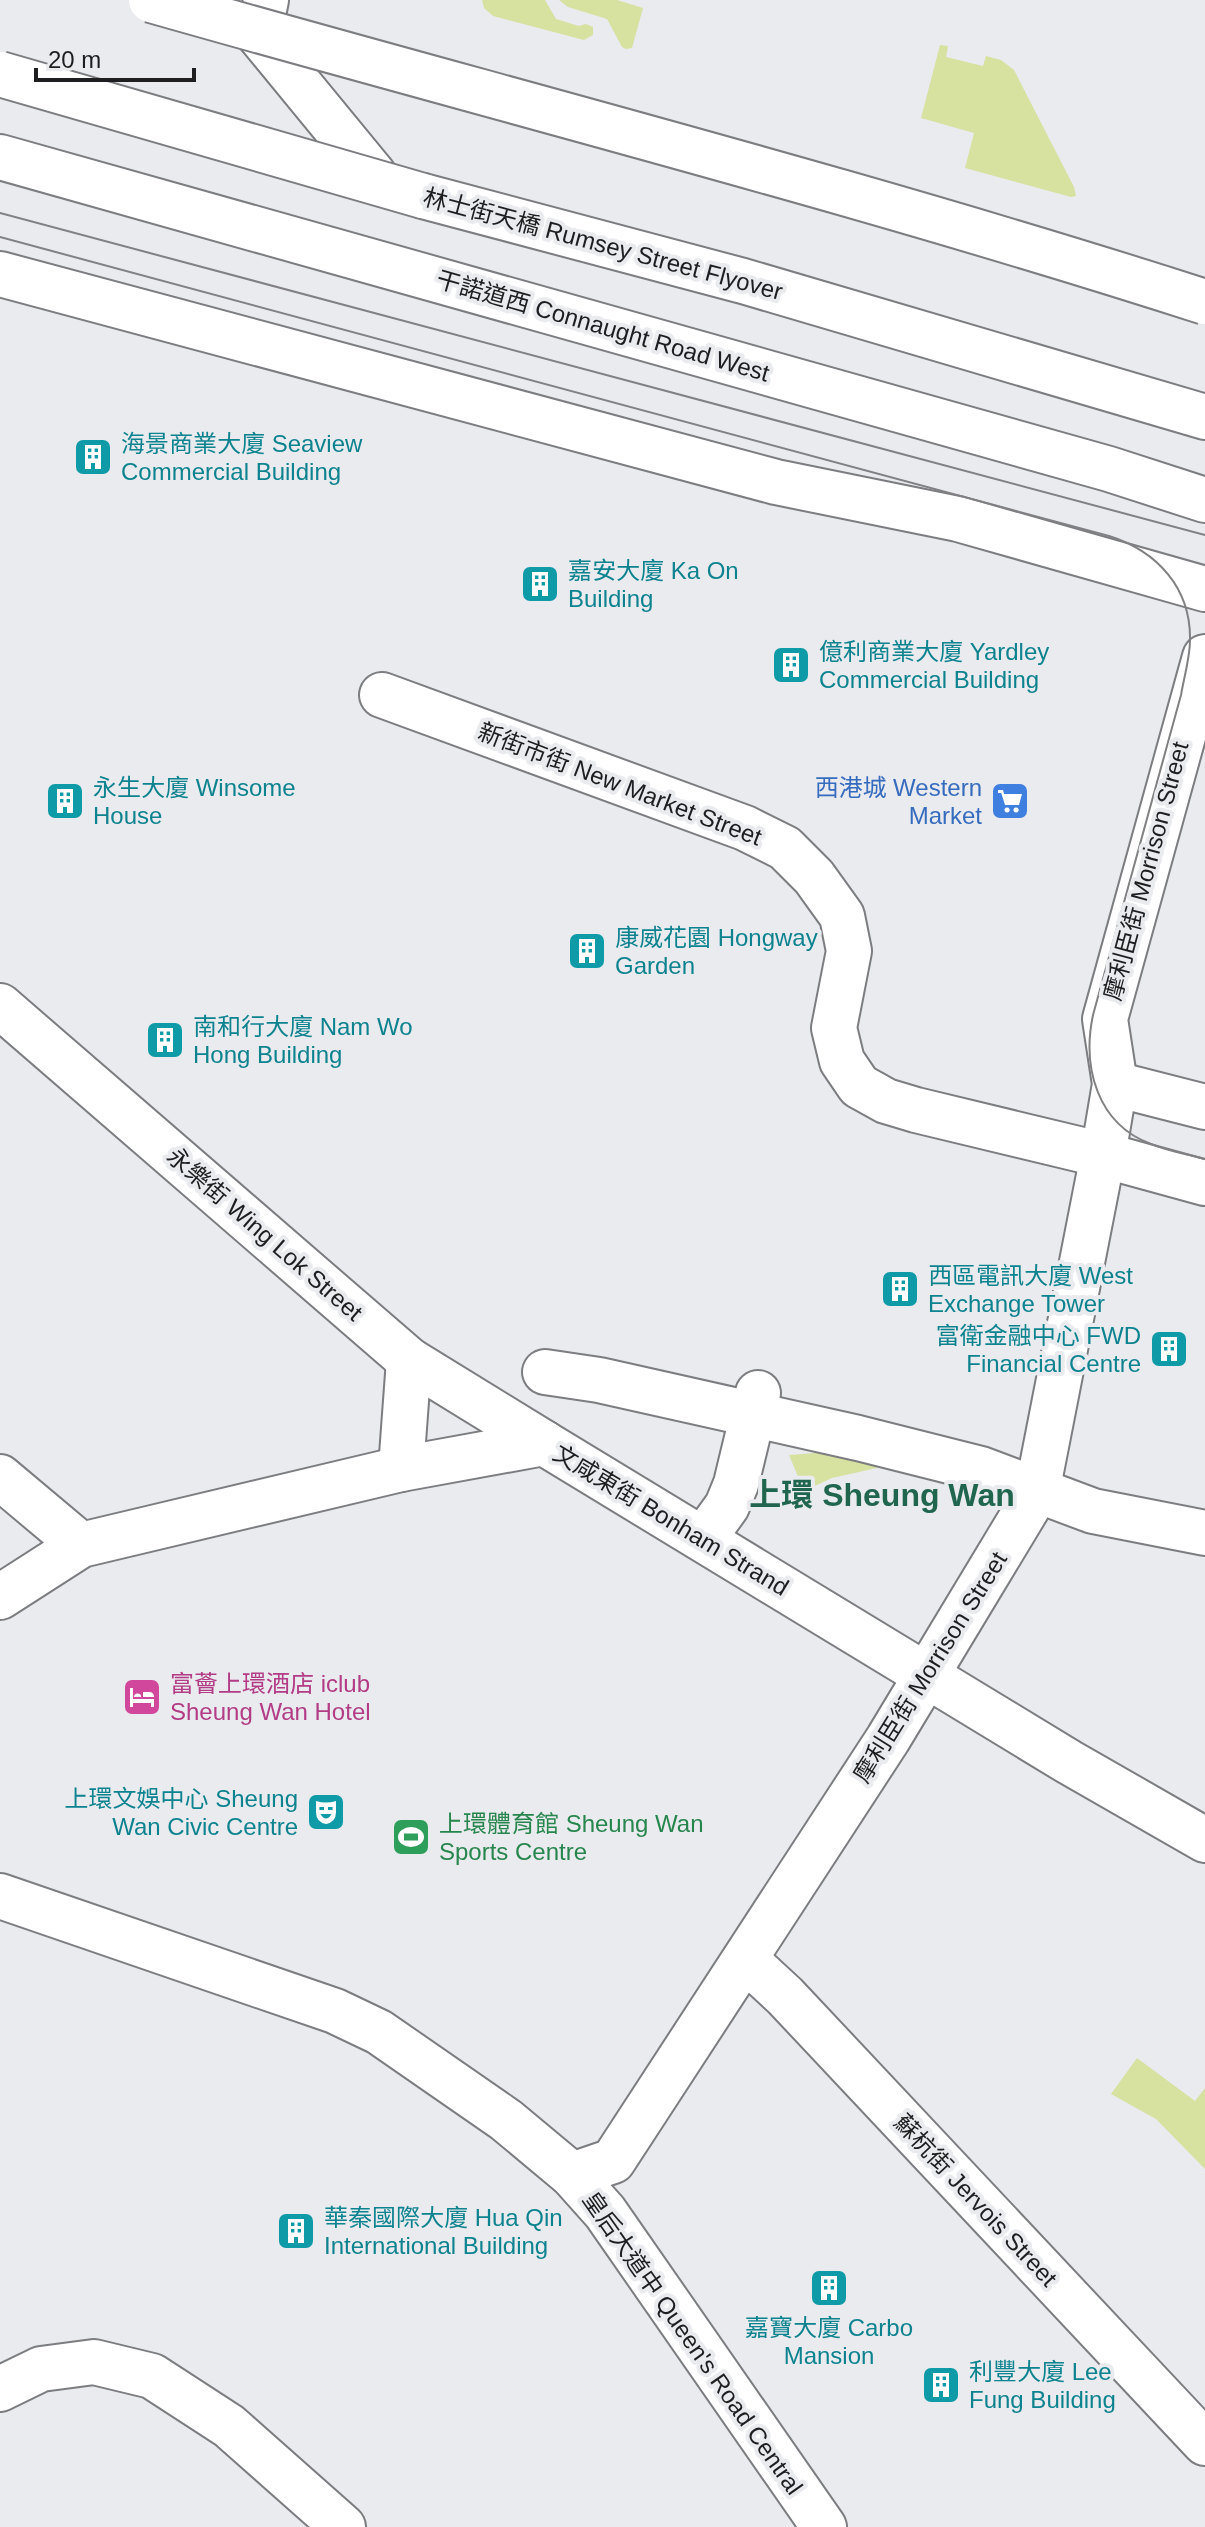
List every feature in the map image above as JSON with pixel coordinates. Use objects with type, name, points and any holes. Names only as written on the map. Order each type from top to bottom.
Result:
[{"type":"main road","points":[[132,0],[262,18],[1205,293]]},
{"type":"main road","points":[[151,0],[776,175],[1205,302]]},
{"type":"main road","points":[[262,18],[374,175]]},
{"type":"main road","points":[[0,77],[263,138],[374,175],[1205,409]]},
{"type":"main road","name":"林士街天橋 Rumsey Street Flyover","points":[[0,77],[423,196],[758,285],[1205,417]]},
{"type":"main road","name":"干諾道西 Connaught Road West","points":[[0,157],[1066,457],[1205,500]]},
{"type":"main road","points":[[0,274],[776,482],[958,519],[1205,589]]},
{"type":"main road","name":"摩利臣街 Morrison Street","points":[[572,2175],[613,2161],[881,1750],[1037,1492],[1115,1084],[1105,1019],[1205,657]]},
{"type":"main road","name":"新街市街 New Market Street","points":[[382,695],[745,828],[785,848],[814,877],[842,916],[849,951],[834,1028],[842,1061],[859,1086],[886,1101],[1103,1155]]},
{"type":"main road","name":"永樂街 Wing Lok Street","points":[[0,1006],[409,1360],[544,1443]]},
{"type":"main road","points":[[1115,1084],[1205,1107]]},
{"type":"main road","points":[[1103,1155],[1205,1183]]},
{"type":"main road","points":[[401,1469],[409,1360]]},
{"type":"main road","points":[[545,1372],[755,1404],[858,1438],[981,1469],[1093,1511],[1205,1533]]},
{"type":"main road","points":[[704,1538],[727,1506],[736,1484],[755,1404]]},
{"type":"main road","name":"文咸東街 Bonham Strand","points":[[0,1597],[81,1545],[401,1469],[544,1443],[1069,1762],[1205,1840]]},
{"type":"main road","points":[[0,1477],[81,1545]]},
{"type":"main road","name":"皇后大道中 Queen's Road Central","points":[[0,1896],[305,2001],[379,2032],[506,2120],[572,2175],[605,2212],[824,2527]]},
{"type":"main road","name":"蘇杭街 Jervois Street","points":[[745,1959],[785,1996],[1205,2443]]},
{"type":"main road","points":[[0,2389],[41,2369],[94,2362],[152,2376],[229,2426],[343,2527]]},
{"type":"green space","points":[[482,0],[545,0],[556,19],[593,27],[593,35],[584,40],[493,16],[484,8]]},
{"type":"green space","points":[[559,0],[617,0],[643,8],[632,48],[622,47],[607,19],[568,7]]},
{"type":"green space","points":[[940,45],[948,46],[946,57],[983,66],[986,56],[1001,60],[1014,70],[1076,196],[965,168],[974,133],[921,118]]},
{"type":"green space","points":[[840,1451],[878,1460],[877,1468],[832,1478],[804,1491],[789,1455]]},
{"type":"green space","points":[[1137,2058],[1195,2101],[1205,2088],[1205,2169],[1156,2119],[1111,2094]]},
{"type":"tram line","points":[[0,213],[1205,535]]},
{"type":"tram line","points":[[0,237],[1109,536],[1142,551],[1168,574],[1185,604],[1189,621],[1189,654],[1181,695],[1093,1015],[1090,1054],[1098,1092],[1118,1123],[1151,1144],[1205,1159]]},
{"type":"place","name":"海景商業大廈 Seaview Commercial Building","points":[[93,457]]},
{"type":"place","name":"嘉安大廈 Ka On Building","points":[[540,584]]},
{"type":"place","name":"億利商業大廈 Yardley Commercial Building","points":[[791,665]]},
{"type":"place","name":"永生大廈 Winsome House","points":[[65,801]]},
{"type":"place","name":"西港城 Western Market","points":[[1010,801]]},
{"type":"place","name":"康威花園 Hongway Garden","points":[[587,951]]},
{"type":"place","name":"南和行大廈 Nam Wo Hong Building","points":[[165,1040]]},
{"type":"place","name":"西區電訊大廈 West Exchange Tower","points":[[900,1289]]},
{"type":"place","name":"富衛金融中心 FWD Financial Centre","points":[[1169,1349]]},
{"type":"place","name":"富薈上環酒店 iclub Sheung Wan Hotel","points":[[142,1697]]},
{"type":"place","name":"上環文娛中心 Sheung Wan Civic Centre","points":[[326,1812]]},
{"type":"place","name":"上環體育館 Sheung Wan Sports Centre","points":[[411,1837]]},
{"type":"place","name":"華秦國際大廈 Hua Qin International Building","points":[[296,2231]]},
{"type":"place","name":"嘉寶大廈 Carbo Mansion","points":[[829,2288]]},
{"type":"place","name":"利豐大廈 Lee Fung Building","points":[[941,2385]]},
{"type":"district","name":"上環 Sheung Wan","points":[[882,1495]]}]
